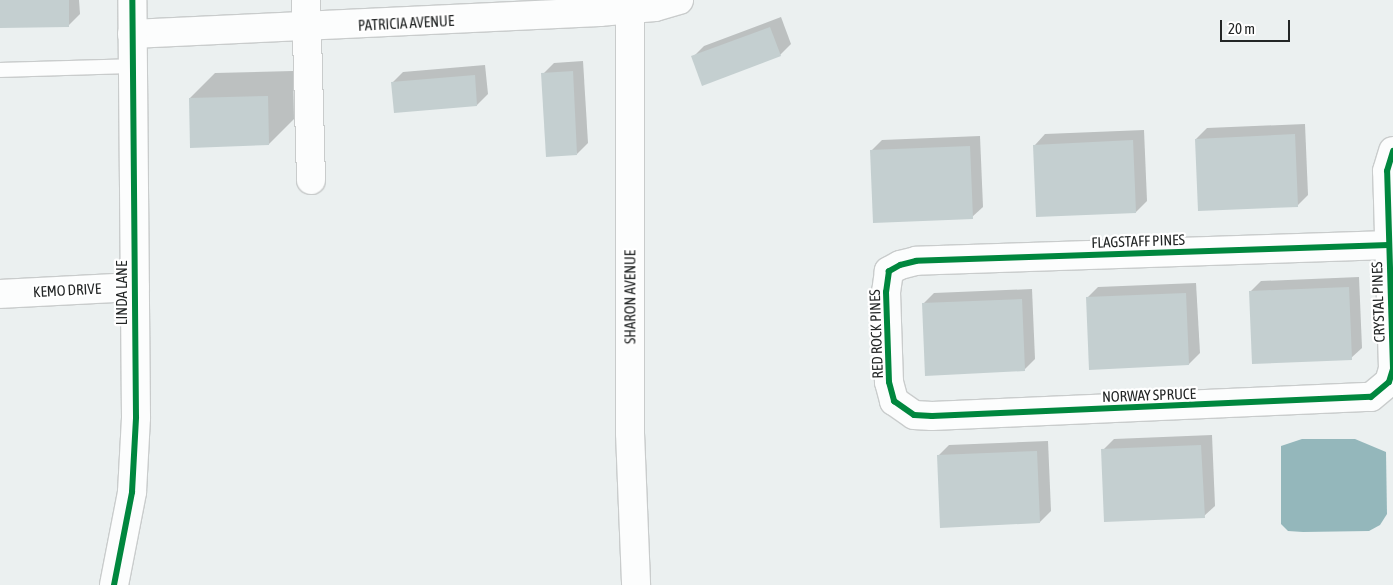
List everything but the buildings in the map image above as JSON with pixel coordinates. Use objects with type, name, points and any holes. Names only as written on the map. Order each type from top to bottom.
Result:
[{"type":"street","name":"LINDA LANE","points":[[114,585],[132,492],[136,417],[132,0]]},
{"type":"street","points":[[306,0],[311,180]]},
{"type":"street","name":"PATRICIA AVENUE","points":[[132,34],[307,28],[630,10],[679,0]]},
{"type":"street","name":"SHARON AVENUE","points":[[630,10],[630,433],[636,585]]},
{"type":"street","name":"CRYSTAL PINES","points":[[1381,390],[1389,382],[1393,369],[1387,171],[1393,151]]},
{"type":"street","name":"FLAGSTAFF PINES","points":[[890,271],[916,261],[1389,246]]},
{"type":"street","name":"RED ROCK PINES","points":[[890,271],[886,292],[889,382],[894,401],[914,415]]},
{"type":"street","name":"KEMO DRIVE","points":[[0,294],[135,287]]},
{"type":"street","name":"NORWAY SPRUCE","points":[[914,415],[1360,399],[1381,390]]},
{"type":"lane","points":[[0,70],[132,66]]},
{"type":"water","points":[[1302,439],[1355,439],[1386,452],[1387,514],[1380,525],[1369,531],[1303,532],[1288,531],[1281,524],[1281,446]]},
{"type":"cycle path","points":[[114,585],[132,492],[136,417],[132,0]]},
{"type":"cycle path","points":[[1389,245],[916,261],[900,265],[889,271],[886,292],[889,382],[894,401],[914,415],[932,416],[1371,397],[1389,382],[1393,369],[1387,171],[1393,151]]}]
